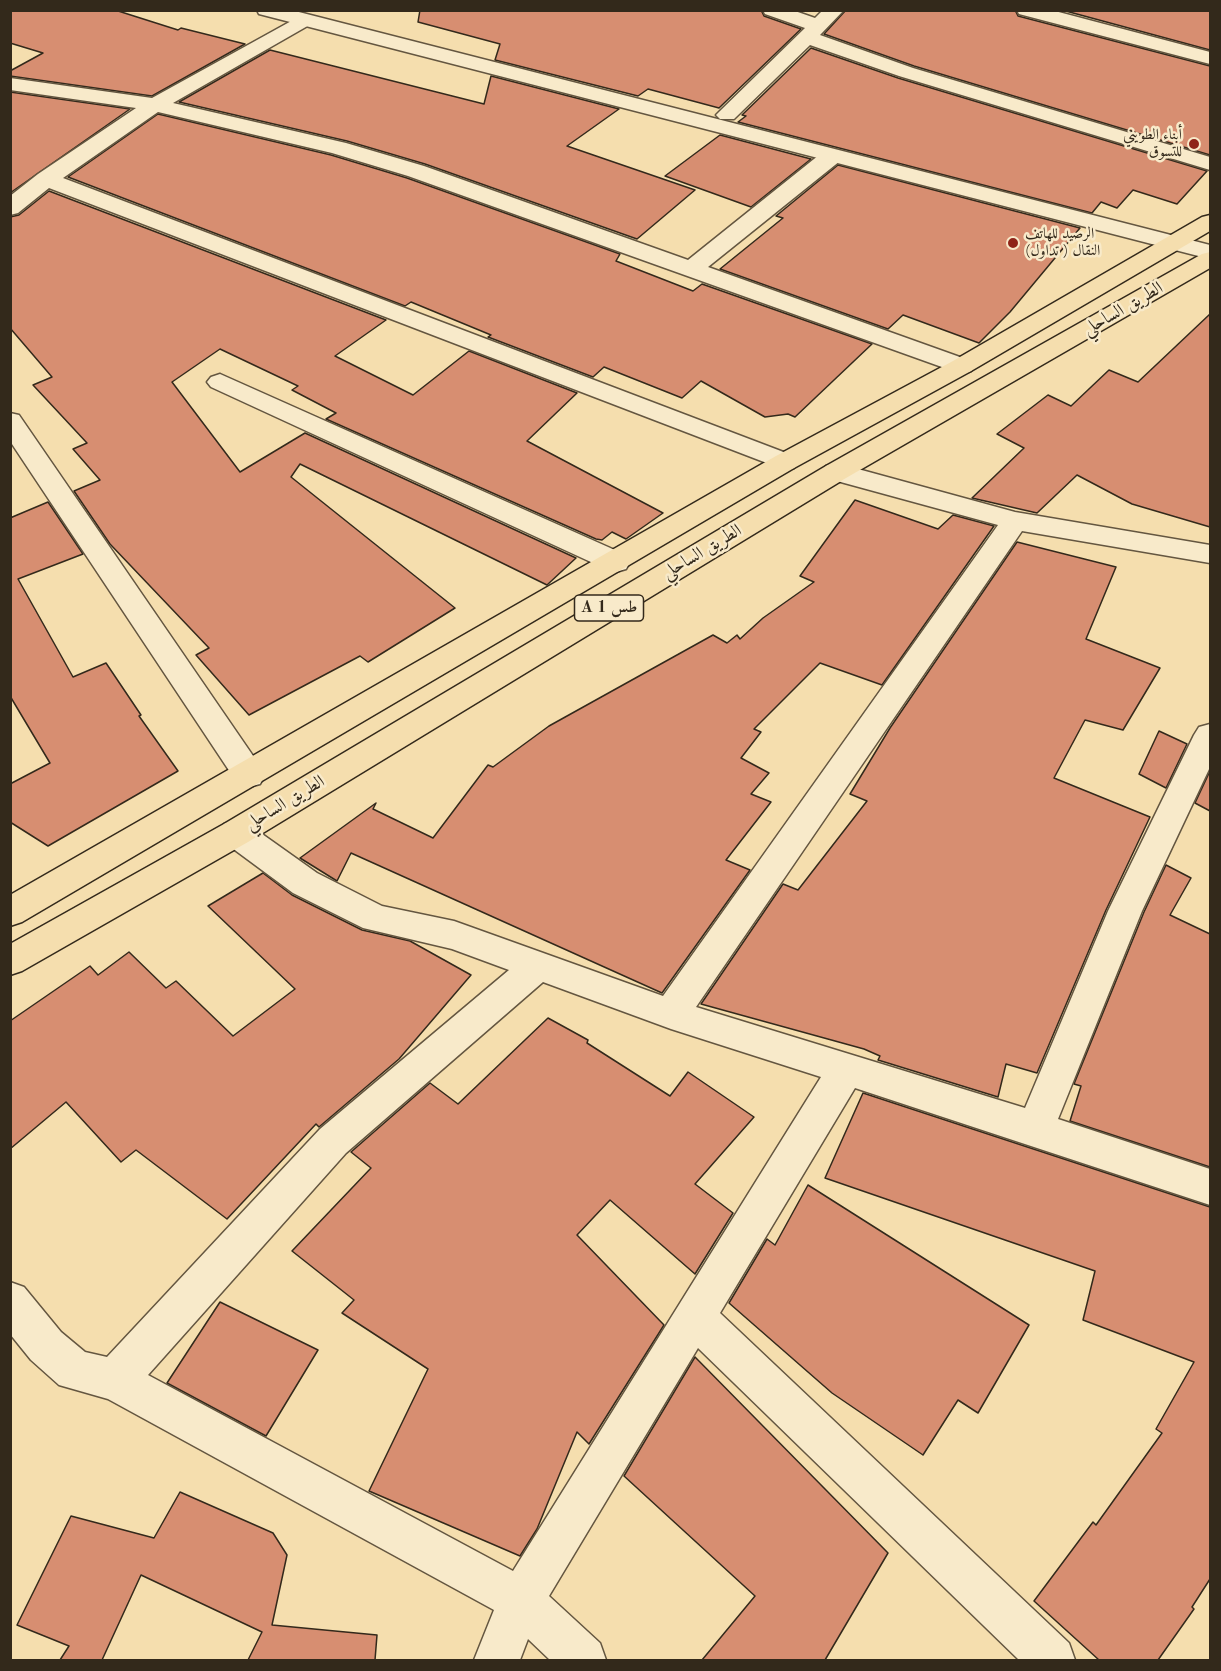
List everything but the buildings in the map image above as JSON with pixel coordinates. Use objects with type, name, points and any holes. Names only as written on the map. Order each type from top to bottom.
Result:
[{"type":"highway","name":"الطريق الساحلي","points":[[10,912],[785,462],[1199,238]]},
{"type":"highway","name":"الطريق الساحلي","points":[[10,961],[236,833],[836,472],[1210,259]]},
{"type":"street","points":[[266,10],[832,156],[1199,238]]},
{"type":"street","points":[[331,10],[727,115],[1018,185],[1199,238]]},
{"type":"street","points":[[772,10],[812,31],[906,72],[1210,164]]},
{"type":"street","points":[[727,115],[835,10]]},
{"type":"street","points":[[1026,10],[1210,58]]},
{"type":"street","points":[[10,208],[46,179],[154,105],[304,20]]},
{"type":"street","points":[[10,84],[154,105],[338,148],[416,171],[489,195],[690,270],[962,366]]},
{"type":"street","points":[[690,270],[832,156]]},
{"type":"street","points":[[46,179],[785,462]]},
{"type":"street","points":[[220,382],[616,562]]},
{"type":"street","points":[[10,421],[21,459],[249,775]]},
{"type":"street","points":[[836,472],[1015,521],[1210,558]]},
{"type":"street","points":[[671,1014],[1015,521]]},
{"type":"street","points":[[1035,1128],[1125,911],[1210,735]]},
{"type":"street","points":[[236,833],[305,883],[375,918],[454,935],[671,1014],[1035,1128],[1210,1187]]},
{"type":"street","points":[[115,1380],[333,1141],[538,966]]},
{"type":"street","points":[[497,1660],[521,1600],[846,1070]]},
{"type":"street","points":[[10,1300],[46,1346],[74,1370],[115,1380],[521,1600],[583,1660]]},
{"type":"street","points":[[695,1317],[1052,1660]]},
{"type":"place","name":"أبناء الطويني للتسوق","points":[[1194,144]]},
{"type":"place","name":"الرصيد للهاتف النقال ( تداول)","points":[[1013,243]]}]
